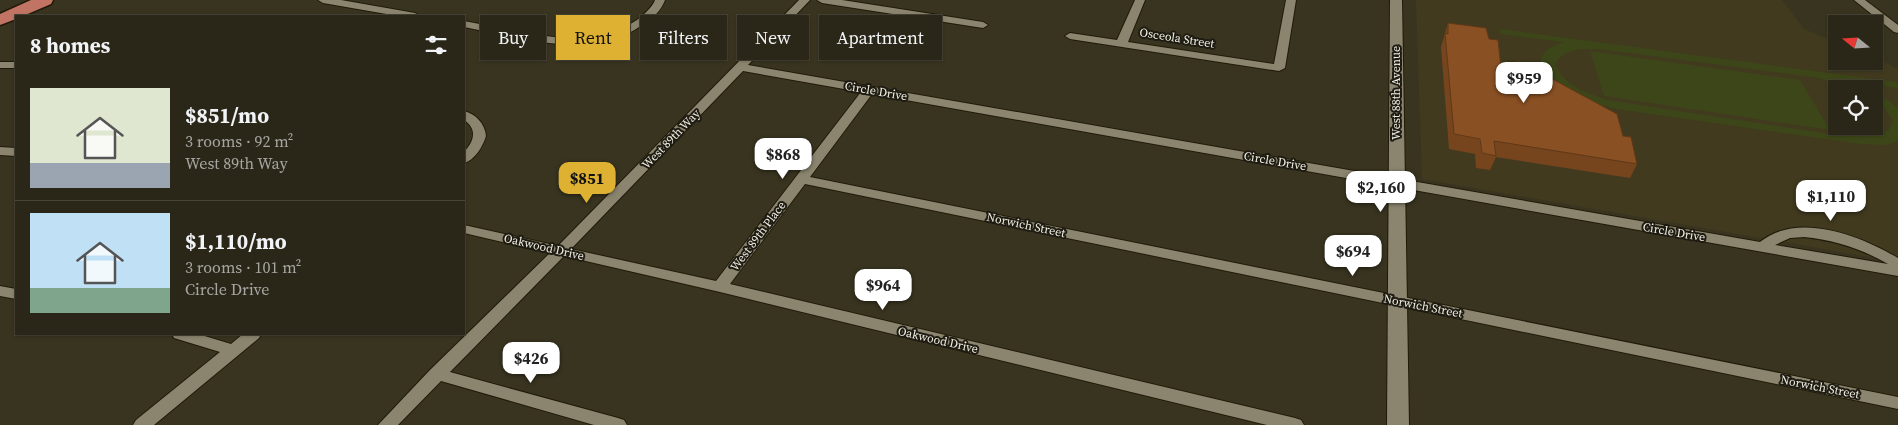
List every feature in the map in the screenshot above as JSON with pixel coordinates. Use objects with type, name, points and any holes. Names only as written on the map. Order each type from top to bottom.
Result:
[{"type":"main road","points":[[0,20],[45,0]]},
{"type":"street","points":[[323,0],[409,15]]},
{"type":"street","points":[[648,15],[658,5],[660,0]]},
{"type":"street","name":"West 89th Way","points":[[386,425],[562,250],[805,0]]},
{"type":"street","points":[[822,0],[983,26]]},
{"type":"street","points":[[1121,44],[1140,0]]},
{"type":"street","name":"Osceola Street","points":[[1070,36],[1279,68],[1291,0]]},
{"type":"street","name":"West 88th Avenue","points":[[1396,0],[1398,425]]},
{"type":"street","points":[[1859,0],[1898,30]]},
{"type":"street","points":[[465,24],[580,43],[600,41],[618,35],[640,22]]},
{"type":"street","points":[[0,65],[15,65]]},
{"type":"street","name":"Circle Drive","points":[[741,67],[1898,272]]},
{"type":"street","name":"West 89th Place","points":[[720,287],[869,90]]},
{"type":"street","points":[[465,115],[476,122],[480,130],[480,138],[465,158]]},
{"type":"street","points":[[0,150],[15,152]]},
{"type":"street","name":"Norwich Street","points":[[801,179],[1898,403]]},
{"type":"street","name":"Oakwood Drive","points":[[465,229],[720,287],[1296,425]]},
{"type":"street","points":[[1763,247],[1777,237],[1793,233],[1812,233],[1840,238],[1868,248],[1898,264]]},
{"type":"street","points":[[0,291],[15,294]]},
{"type":"street","points":[[183,335],[233,350]]},
{"type":"street","points":[[142,425],[252,335]]},
{"type":"street","points":[[436,374],[618,425]]},
{"type":"shaded area","points":[[1416,0],[1782,0],[1804,29],[1828,39],[1828,70],[1883,70],[1883,62],[1898,69],[1898,262],[1422,179]]},
{"type":"green space","points":[[1499,29],[1881,80],[1828,81],[1819,78],[1599,49],[1574,50],[1564,55],[1555,64],[1559,72],[1570,83],[1607,100],[1828,135],[1883,135],[1883,132],[1889,130],[1893,120],[1883,106],[1883,98],[1898,108],[1898,141],[1886,145],[1861,144],[1616,109],[1583,98],[1564,88],[1547,74],[1542,66],[1541,58],[1550,48],[1563,42],[1500,34]]},
{"type":"green space","points":[[1590,51],[1800,80],[1828,130],[1604,96]]},
{"type":"green space","points":[[1883,80],[1896,82],[1898,88],[1883,86]]},
{"type":"building","points":[[1448,23],[1486,28],[1489,39],[1498,40],[1501,68],[1519,61],[1617,114],[1623,136],[1631,137],[1637,164],[1494,141],[1496,156],[1482,153],[1480,139],[1454,134],[1445,33],[1448,34]]}]
